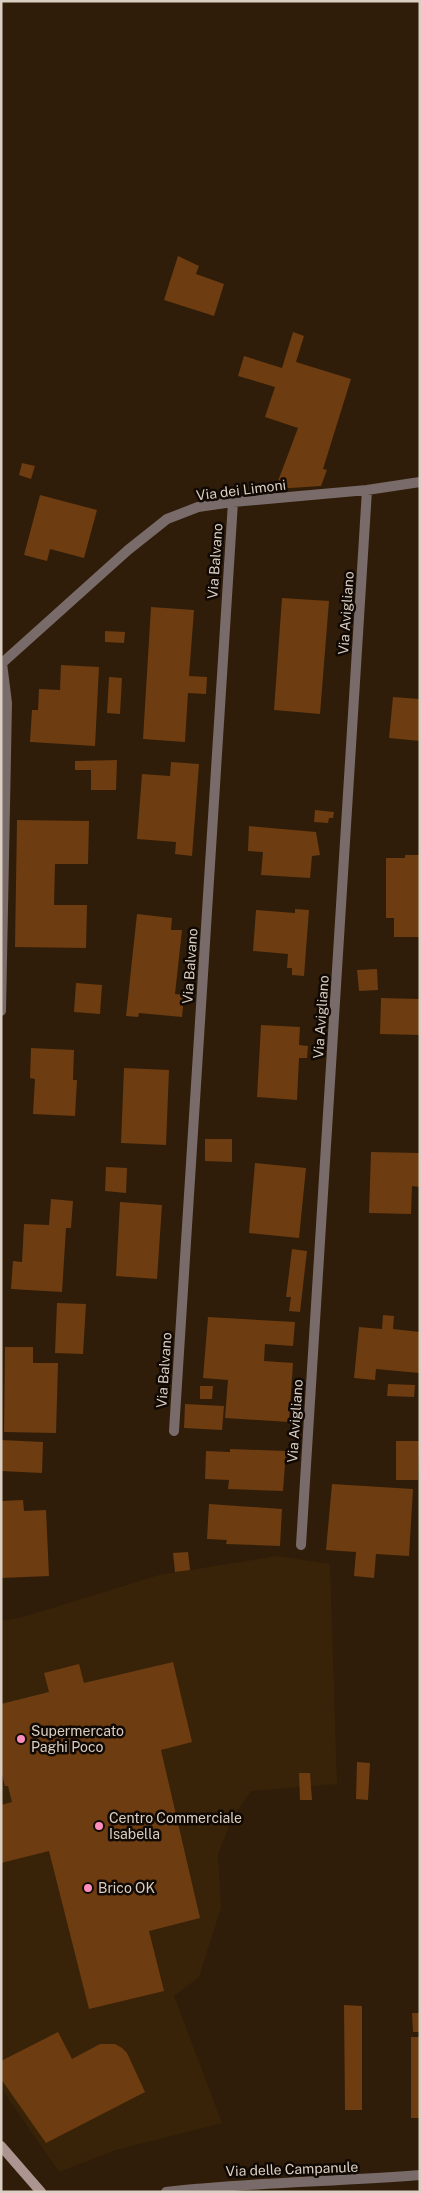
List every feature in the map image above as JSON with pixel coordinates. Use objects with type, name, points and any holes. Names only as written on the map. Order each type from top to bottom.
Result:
[{"type":"street","name":"Via dei Limoni","points":[[2,664],[128,550],[167,519],[198,507],[367,490],[420,482]]},
{"type":"street","name":"Via Avigliano","points":[[301,1545],[367,490]]},
{"type":"street","name":"Via Balvano","points":[[174,1431],[233,502]]},
{"type":"street","points":[[1,1010],[6,703],[2,664]]},
{"type":"street","points":[[1,2146],[41,2192]]},
{"type":"street","name":"Via delle Campanule","points":[[166,2192],[225,2185],[354,2180],[420,2174]]},
{"type":"shaded area","points":[[277,1556],[330,1564],[337,1784],[251,1791],[234,1815],[218,1854],[221,1908],[199,1977],[174,1996],[222,2123],[116,2150],[59,2172],[1,2088],[1,1621],[23,1617],[159,1575]]},
{"type":"building","points":[[178,256],[199,266],[196,274],[224,284],[214,316],[164,300]]},
{"type":"building","points":[[293,332],[304,336],[296,362],[351,379],[323,469],[327,470],[321,486],[275,489],[298,428],[265,417],[275,387],[238,376],[244,356],[282,368]]},
{"type":"building","points":[[22,463],[35,466],[31,479],[19,475]]},
{"type":"building","points":[[40,495],[97,510],[84,558],[50,549],[47,561],[24,555]]},
{"type":"building","points":[[282,598],[329,601],[320,714],[274,710]]},
{"type":"building","points":[[151,607],[194,610],[189,676],[207,677],[206,694],[188,693],[185,742],[143,739]]},
{"type":"building","points":[[105,631],[125,632],[124,643],[105,642]]},
{"type":"building","points":[[61,665],[99,667],[95,746],[30,742],[32,710],[38,710],[39,689],[60,690]]},
{"type":"building","points":[[109,677],[122,678],[120,714],[107,713]]},
{"type":"building","points":[[393,697],[420,699],[420,741],[389,738]]},
{"type":"building","points":[[117,760],[116,790],[91,790],[91,770],[75,770],[75,761]]},
{"type":"building","points":[[171,762],[199,764],[192,856],[175,854],[176,842],[137,839],[142,774],[170,776]]},
{"type":"building","points":[[315,810],[334,812],[333,818],[329,818],[328,823],[314,822]]},
{"type":"building","points":[[17,820],[89,821],[88,864],[55,864],[54,905],[87,905],[86,948],[15,947]]},
{"type":"building","points":[[249,826],[316,832],[320,855],[312,856],[310,878],[261,875],[263,852],[248,851]]},
{"type":"building","points":[[405,855],[420,855],[420,937],[394,937],[394,918],[386,918],[386,858],[405,858]]},
{"type":"building","points":[[295,909],[309,910],[304,976],[292,975],[292,968],[287,968],[288,954],[253,951],[256,910],[295,913]]},
{"type":"building","points":[[137,914],[172,918],[171,930],[182,930],[175,994],[184,995],[182,1017],[139,1013],[138,1017],[126,1016]]},
{"type":"building","points":[[377,969],[378,990],[359,991],[357,970]]},
{"type":"building","points":[[76,983],[102,985],[100,1014],[74,1012]]},
{"type":"building","points":[[381,998],[420,999],[420,1035],[380,1034]]},
{"type":"building","points":[[261,1025],[300,1027],[299,1045],[308,1046],[307,1058],[299,1058],[297,1100],[257,1097]]},
{"type":"building","points":[[31,1048],[74,1050],[73,1080],[77,1080],[75,1116],[33,1114],[35,1079],[30,1078]]},
{"type":"building","points":[[124,1068],[169,1070],[166,1145],[121,1143]]},
{"type":"building","points":[[205,1139],[232,1139],[232,1162],[205,1161]]},
{"type":"building","points":[[371,1152],[420,1153],[420,1187],[412,1186],[411,1214],[369,1213]]},
{"type":"building","points":[[255,1163],[306,1168],[299,1238],[249,1233]]},
{"type":"building","points":[[106,1167],[127,1168],[126,1193],[105,1191]]},
{"type":"building","points":[[51,1199],[73,1201],[71,1228],[66,1228],[62,1292],[11,1289],[13,1261],[22,1262],[24,1224],[49,1225]]},
{"type":"building","points":[[120,1202],[162,1205],[157,1279],[116,1276]]},
{"type":"building","points":[[292,1249],[307,1251],[300,1312],[289,1311],[291,1297],[286,1297]]},
{"type":"building","points":[[57,1303],[86,1304],[83,1354],[55,1353]]},
{"type":"building","points":[[383,1315],[394,1316],[393,1329],[420,1332],[419,1373],[376,1369],[375,1380],[354,1378],[359,1327],[382,1329]]},
{"type":"building","points":[[208,1317],[295,1322],[293,1346],[265,1344],[264,1361],[293,1363],[289,1422],[225,1418],[228,1380],[203,1378]]},
{"type":"building","points":[[5,1347],[33,1347],[33,1363],[58,1363],[56,1433],[4,1432]]},
{"type":"building","points":[[388,1384],[415,1385],[414,1397],[387,1396]]},
{"type":"building","points":[[200,1386],[213,1386],[212,1399],[200,1399]]},
{"type":"building","points":[[185,1404],[224,1406],[222,1430],[184,1428]]},
{"type":"building","points":[[1,1440],[43,1442],[42,1473],[1,1471]]},
{"type":"building","points":[[396,1441],[419,1441],[418,1480],[396,1480]]},
{"type":"building","points":[[230,1449],[286,1451],[283,1491],[228,1489],[229,1480],[205,1479],[206,1451],[230,1452]]},
{"type":"building","points":[[332,1484],[413,1489],[409,1556],[376,1554],[374,1578],[354,1576],[356,1552],[326,1550]]},
{"type":"building","points":[[23,1500],[24,1511],[46,1510],[49,1576],[1,1578],[1,1501]]},
{"type":"building","points":[[209,1504],[282,1509],[280,1546],[226,1544],[227,1540],[207,1539]]},
{"type":"building","points":[[188,1552],[190,1570],[175,1572],[173,1553]]},
{"type":"building","name":"Centro Commerciale Isabella","points":[[173,1662],[192,1742],[161,1750],[200,1918],[149,1931],[164,1991],[89,2009],[49,1851],[1,1863],[1,1805],[12,1802],[8,1786],[5,1786],[1,1771],[1,1704],[49,1692],[44,1673],[79,1664],[84,1683]]},
{"type":"building","points":[[357,1762],[370,1763],[368,1800],[356,1799]]},
{"type":"building","points":[[299,1773],[310,1773],[312,1800],[300,1800]]},
{"type":"building","points":[[344,2005],[362,2006],[362,2110],[345,2110]]},
{"type":"building","points":[[412,2013],[420,2013],[420,2032],[413,2032]]},
{"type":"building","points":[[58,2032],[72,2059],[100,2044],[115,2044],[122,2048],[127,2053],[145,2092],[46,2143],[1,2079],[1,2061]]},
{"type":"building","points":[[411,2037],[420,2037],[420,2118],[411,2118]]},
{"type":"place","name":"Supermercato Paghi Poco","points":[[21,1739]]},
{"type":"place","name":"Centro Commerciale Isabella","points":[[99,1826]]},
{"type":"place","name":"Brico OK","points":[[88,1888]]}]
